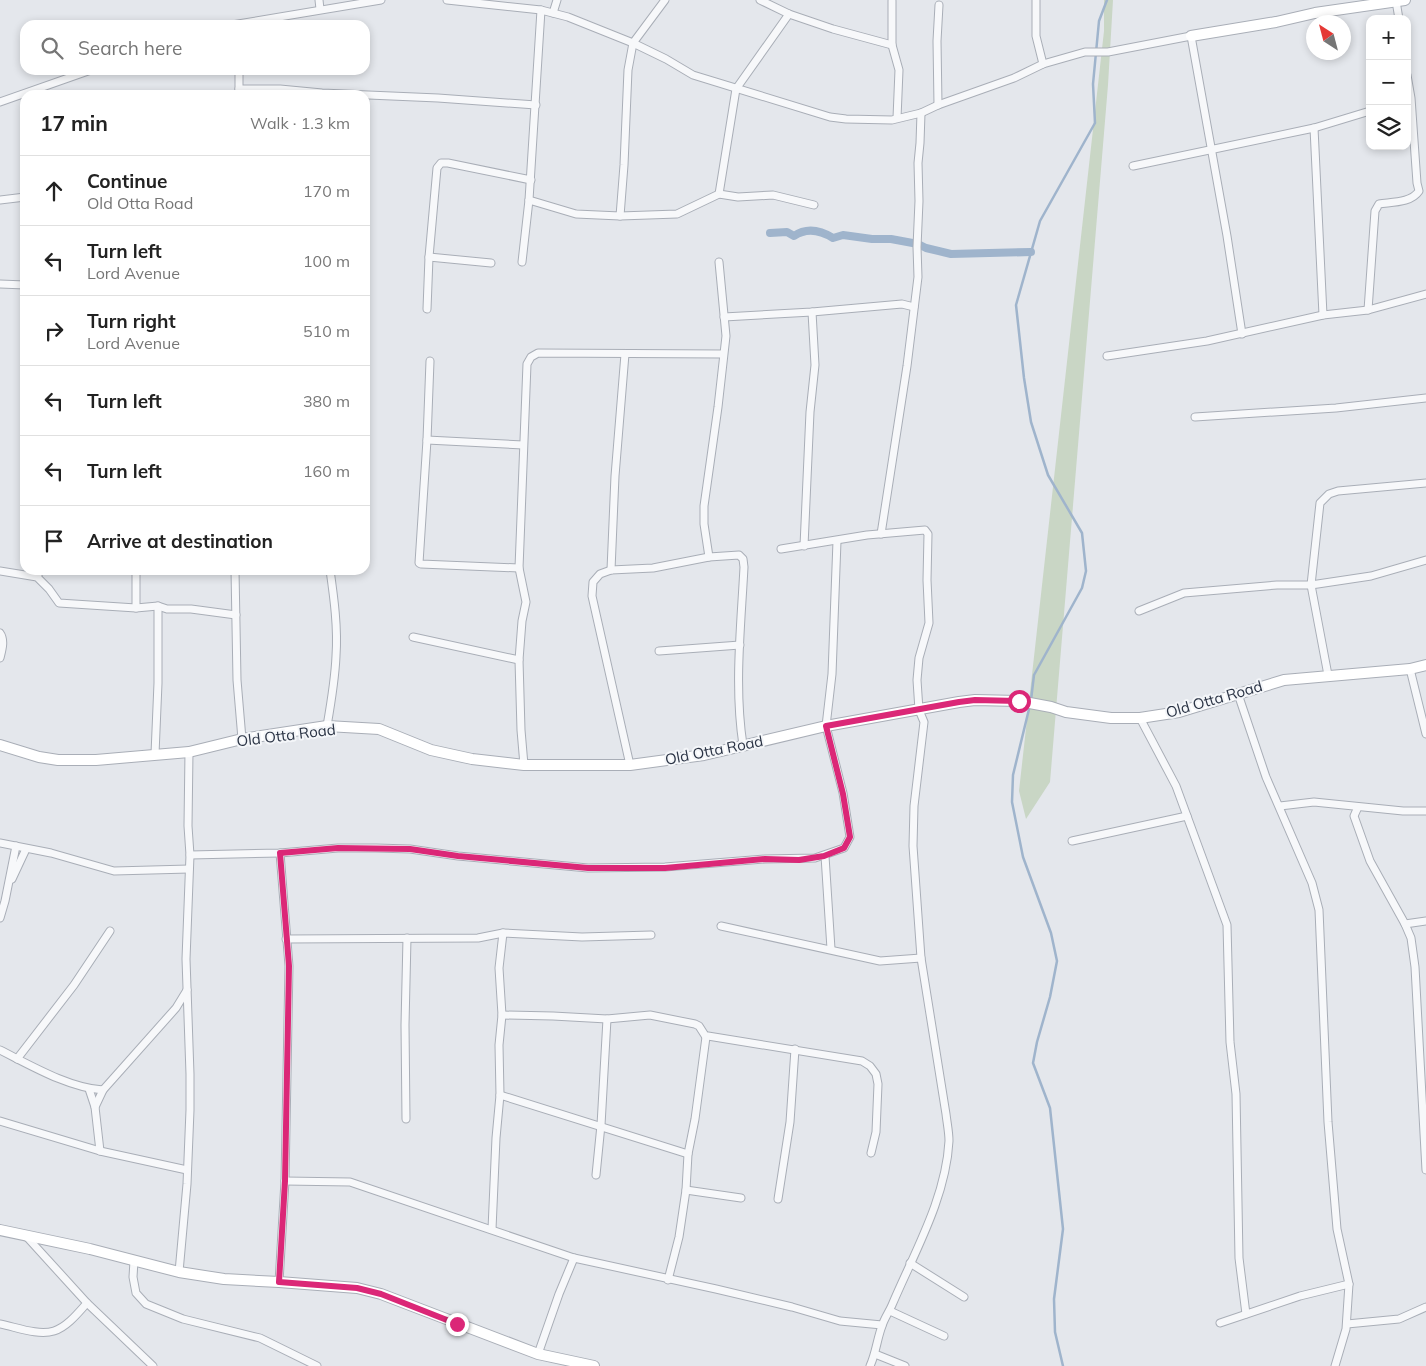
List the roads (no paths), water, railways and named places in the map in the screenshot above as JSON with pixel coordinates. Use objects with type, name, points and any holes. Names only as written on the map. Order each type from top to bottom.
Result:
[{"type":"street","points":[[319,0],[320,9]]},
{"type":"street","points":[[260,20],[381,0]]},
{"type":"street","points":[[448,0],[541,10],[568,17],[633,43],[693,75],[830,117],[864,120],[892,120],[921,114],[938,105],[1014,78],[1043,64],[1085,52],[1108,52],[1276,22],[1315,13],[1400,1],[1399,15]]},
{"type":"street","points":[[553,13],[557,0]]},
{"type":"street","points":[[620,216],[628,70],[633,43],[665,0]]},
{"type":"street","points":[[760,0],[789,14],[892,45]]},
{"type":"street","points":[[1036,0],[1036,36],[1043,64]]},
{"type":"street","points":[[892,1],[892,45],[899,70],[897,118]]},
{"type":"street","points":[[938,105],[937,42],[940,5]]},
{"type":"street","points":[[522,262],[529,200],[541,10]]},
{"type":"street","points":[[719,194],[736,88],[789,14]]},
{"type":"street","points":[[1191,36],[1242,334]]},
{"type":"street","points":[[34,90],[76,75]]},
{"type":"street","points":[[239,75],[239,90]]},
{"type":"street","points":[[266,90],[288,90]]},
{"type":"street","points":[[0,102],[20,95]]},
{"type":"street","points":[[370,95],[429,97],[536,105]]},
{"type":"street","points":[[1368,310],[1375,211],[1379,204],[1410,199],[1416,196],[1419,191],[1410,105]]},
{"type":"street","points":[[1133,166],[1314,128],[1366,112]]},
{"type":"street","points":[[881,534],[893,461],[918,276],[918,163],[921,114]]},
{"type":"street","points":[[1314,128],[1323,315]]},
{"type":"street","points":[[427,309],[429,257],[437,168],[441,163],[448,162],[530,180]]},
{"type":"street","points":[[529,200],[576,214],[620,216],[677,214],[719,194],[738,197],[773,195],[814,205]]},
{"type":"street","points":[[0,200],[20,198]]},
{"type":"street","points":[[429,257],[491,263]]},
{"type":"street","points":[[709,557],[704,524],[704,506],[726,336],[719,262]]},
{"type":"street","points":[[0,284],[20,285]]},
{"type":"street","points":[[1106,356],[1242,334],[1323,315],[1368,310],[1426,294]]},
{"type":"street","points":[[724,316],[812,312],[902,304],[914,307]]},
{"type":"street","points":[[804,546],[810,421],[815,365],[812,312]]},
{"type":"street","points":[[524,765],[519,660],[522,621],[526,602],[519,568],[527,364],[538,353],[723,354]]},
{"type":"street","points":[[611,570],[616,456],[625,354]]},
{"type":"street","points":[[430,362],[428,440],[419,563],[519,568]]},
{"type":"street","points":[[1195,417],[1336,408],[1426,398]]},
{"type":"street","points":[[428,440],[523,445]]},
{"type":"street","points":[[1328,675],[1311,585],[1320,503],[1329,494],[1338,491],[1426,483]]},
{"type":"street","points":[[781,549],[881,534],[925,530],[928,534],[927,580],[929,623],[918,666],[917,680],[919,710],[924,722],[914,806],[914,846],[921,958],[949,1140],[943,1180],[927,1230],[882,1325],[870,1366]]},
{"type":"street","points":[[190,855],[280,853],[338,848],[410,849],[458,856],[588,868],[665,868],[765,859],[799,860],[824,856],[844,848],[850,837],[843,794],[826,726],[832,674],[837,540]]},
{"type":"street","points":[[630,765],[592,596],[593,582],[600,574],[611,570],[653,568],[709,557],[739,555],[743,559],[739,713],[743,745]]},
{"type":"street","points":[[1139,611],[1184,593],[1277,585],[1311,585],[1371,576],[1426,560]]},
{"type":"street","points":[[0,571],[20,573]]},
{"type":"street","points":[[40,575],[58,603],[136,608],[158,606],[167,609],[191,609],[236,615]]},
{"type":"street","points":[[136,575],[136,608]]},
{"type":"street","points":[[235,575],[237,680],[242,739]]},
{"type":"street","points":[[327,726],[333,692],[336,654],[334,599],[331,575]]},
{"type":"street","points":[[155,754],[158,683],[158,606]]},
{"type":"street","points":[[0,634],[3,648],[0,658]]},
{"type":"street","points":[[413,637],[519,660]]},
{"type":"street","points":[[659,651],[740,645]]},
{"type":"street","name":"Old Otta Road","points":[[0,745],[39,757],[58,760],[96,760],[188,752],[242,739],[327,726],[378,729],[431,750],[472,759],[524,765],[630,765],[704,755],[826,726],[975,700],[1007,700],[1052,707],[1066,712],[1111,718],[1140,718],[1179,712],[1284,680],[1410,669],[1426,665]]},
{"type":"street","points":[[1410,669],[1426,734]]},
{"type":"street","points":[[1238,694],[1266,776],[1312,883],[1319,910],[1329,1131],[1337,1229],[1349,1284],[1347,1324],[1336,1366]]},
{"type":"street","points":[[1140,718],[1176,786],[1227,925],[1230,1042],[1236,1094],[1239,1258],[1246,1314]]},
{"type":"street","points":[[179,1272],[188,1184],[190,1074],[186,958],[190,855],[188,752]]},
{"type":"street","points":[[1280,806],[1314,802],[1426,811]]},
{"type":"street","points":[[1358,807],[1354,816],[1370,861],[1406,924],[1410,938],[1415,967],[1426,1170]]},
{"type":"street","points":[[1072,841],[1187,816]]},
{"type":"street","points":[[0,843],[51,853],[114,871],[189,869]]},
{"type":"street","points":[[0,918],[16,846]]},
{"type":"street","points":[[8,888],[26,849]]},
{"type":"street","points":[[279,1282],[285,1181],[289,966],[280,853]]},
{"type":"street","points":[[824,856],[831,949]]},
{"type":"street","points":[[1406,924],[1426,921]]},
{"type":"street","points":[[721,926],[880,961],[921,958]]},
{"type":"street","points":[[17,1059],[74,985],[110,931]]},
{"type":"street","points":[[286,939],[478,938],[503,933],[582,937],[651,936]]},
{"type":"street","points":[[492,1230],[500,1095],[499,1045],[502,1015],[499,968],[503,933]]},
{"type":"street","points":[[406,1120],[405,1025],[407,938]]},
{"type":"street","points":[[95,1108],[103,1090],[176,1008],[187,990]]},
{"type":"street","points":[[502,1015],[607,1019],[650,1015],[695,1024],[699,1026],[706,1037],[695,1119],[688,1154],[686,1190],[679,1237],[668,1280]]},
{"type":"street","points":[[596,1175],[607,1019]]},
{"type":"street","points":[[706,1037],[795,1049],[862,1061],[876,1074],[878,1084],[876,1132],[871,1153]]},
{"type":"street","points":[[778,1198],[790,1122],[795,1049]]},
{"type":"street","points":[[0,1050],[55,1076],[89,1089],[103,1090]]},
{"type":"street","points":[[89,1089],[95,1108],[100,1151]]},
{"type":"street","points":[[500,1095],[688,1154]]},
{"type":"street","points":[[0,1121],[100,1151],[187,1170]]},
{"type":"street","points":[[285,1181],[350,1182],[386,1193],[454,1219],[574,1258],[716,1289],[792,1307],[840,1321],[882,1325]]},
{"type":"street","points":[[686,1190],[741,1198]]},
{"type":"street","points":[[0,1230],[90,1249],[179,1272],[224,1279],[357,1288],[381,1294],[538,1354],[594,1366]]},
{"type":"street","points":[[25,1235],[87,1303],[153,1366]]},
{"type":"street","points":[[538,1354],[574,1258]]},
{"type":"street","points":[[134,1261],[133,1277],[136,1293],[146,1304],[183,1319],[260,1338],[317,1366]]},
{"type":"street","points":[[910,1263],[964,1297]]},
{"type":"street","points":[[1220,1323],[1300,1296],[1349,1284]]},
{"type":"street","points":[[0,1324],[42,1332],[55,1331],[69,1321],[87,1303]]},
{"type":"street","points":[[1347,1324],[1399,1319],[1426,1307]]},
{"type":"street","points":[[890,1311],[944,1336]]},
{"type":"street","points":[[875,1354],[904,1366]]},
{"type":"waterway","points":[[1031,700],[1034,675],[1082,588],[1086,571],[1082,533],[1048,475],[1031,422],[1016,305],[1040,221],[1095,123],[1093,84],[1099,21],[1107,0]]},
{"type":"waterway","points":[[770,233],[787,232],[794,236],[804,231],[814,231],[833,238],[843,235],[872,239],[891,239],[918,244],[926,248],[951,254],[1031,252]]},
{"type":"waterway","points":[[1030,705],[1013,775],[1012,802],[1023,857],[1051,933],[1057,961],[1033,1063],[1050,1108],[1063,1229],[1054,1299],[1055,1332],[1063,1366]]}]
